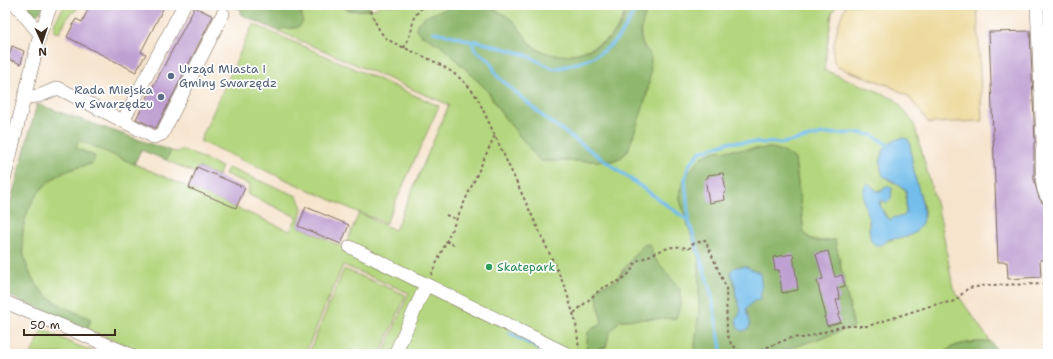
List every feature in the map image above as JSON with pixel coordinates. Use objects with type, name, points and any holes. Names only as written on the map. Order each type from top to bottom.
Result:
[{"type":"street","points":[[16,5],[40,34]]},
{"type":"street","points":[[5,176],[40,34],[51,5]]},
{"type":"street","points":[[123,121],[184,5]]},
{"type":"street","points":[[1037,5],[1043,143],[1045,158],[1043,188],[1044,193],[1048,198]]},
{"type":"street","points":[[24,97],[39,96],[58,88],[154,137],[162,134],[223,14]]},
{"type":"street","points":[[350,247],[567,354]]},
{"type":"street","points":[[395,354],[426,285]]},
{"type":"street","points":[[5,302],[129,354]]},
{"type":"path","points":[[369,5],[383,34],[404,48],[445,67],[461,78],[478,99],[565,287],[574,313],[579,354]]},
{"type":"path","points":[[404,48],[411,32],[416,14],[424,5]]},
{"type":"path","points":[[426,285],[495,134]]},
{"type":"path","points":[[446,215],[456,219]]},
{"type":"path","points":[[574,313],[602,288],[619,281],[630,273],[636,261],[674,247],[690,248],[692,244],[705,240],[726,287],[727,333],[731,344],[741,352]]},
{"type":"path","points":[[446,241],[456,246]]},
{"type":"path","points":[[750,354],[793,337],[806,338],[843,326],[868,326],[933,305],[954,301],[968,288],[989,285],[1048,284]]},
{"type":"green space","points":[[31,5],[44,5],[39,14],[35,15],[26,10]]},
{"type":"green space","points":[[65,5],[79,5],[76,10],[69,15],[59,33],[53,31],[55,22]]},
{"type":"green space","points":[[237,5],[296,5],[302,15],[302,22],[298,27],[278,31],[240,14],[242,10],[235,7]]},
{"type":"green space","points":[[296,5],[339,5],[352,11],[371,10],[383,5],[470,5],[439,11],[430,15],[418,24],[416,29],[420,34],[443,47],[487,90],[501,113],[540,161],[612,161],[622,157],[628,150],[648,91],[649,52],[644,47],[642,42],[641,30],[648,5],[837,5],[832,13],[824,70],[896,100],[914,124],[941,221],[953,288],[990,341],[959,345],[948,350],[944,354],[783,354],[781,351],[854,327],[835,240],[814,240],[804,233],[795,159],[785,152],[772,148],[715,151],[702,157],[685,177],[680,190],[680,200],[699,259],[699,310],[694,354],[383,354],[409,293],[343,265],[305,354],[147,354],[87,329],[91,319],[58,304],[41,290],[32,277],[26,264],[23,249],[25,219],[39,192],[50,181],[65,172],[92,164],[95,156],[76,148],[79,140],[290,231],[297,217],[247,194],[250,185],[225,174],[228,168],[297,196],[302,208],[298,226],[344,248],[359,213],[395,230],[449,105],[278,31],[299,26],[302,13]],"holes":[[[894,140],[910,144],[915,176],[924,209],[924,217],[916,231],[912,234],[887,241],[883,244],[869,231],[869,220],[864,202],[865,188],[872,187],[877,191],[882,191],[885,187],[892,188],[884,201],[880,201],[881,207],[889,220],[905,216],[906,190],[886,178],[882,173],[880,166],[884,149]],[[651,246],[652,256],[680,289],[676,318],[620,320],[609,334],[606,347],[593,351],[586,350],[590,330],[602,324],[596,292],[601,286],[616,281],[623,269]]]},
{"type":"green space","points":[[339,5],[369,5],[371,10],[348,10]]},
{"type":"green space","points":[[462,5],[484,7],[505,15],[517,25],[536,49],[551,54],[563,55],[575,54],[588,50],[609,38],[618,30],[623,20],[625,5],[648,5],[642,26],[641,37],[642,43],[650,54],[651,58],[649,83],[628,150],[622,157],[612,161],[540,161],[501,113],[487,90],[443,47],[420,34],[416,29],[420,20],[425,17],[444,9]]},
{"type":"green space","points":[[474,5],[625,5],[620,24],[609,38],[581,52],[555,55],[539,50],[531,45],[512,20],[497,10],[489,7]]},
{"type":"green space","points":[[253,24],[439,106],[386,223],[358,212],[200,141]]},
{"type":"green space","points":[[37,104],[171,151],[166,160],[141,150],[134,164],[79,140],[76,148],[95,157],[92,164],[70,170],[50,181],[39,192],[31,205],[25,219],[23,234],[23,249],[26,264],[32,277],[46,295],[64,307],[91,319],[87,329],[5,294],[5,223]]},
{"type":"green space","points":[[772,148],[785,152],[795,159],[804,233],[814,240],[835,240],[854,327],[782,351],[783,354],[694,354],[699,310],[699,259],[680,200],[680,190],[685,177],[702,157],[715,151]],"holes":[[[734,282],[754,301],[746,309],[750,325],[740,314],[741,306],[736,297]]]},
{"type":"green space","points":[[180,150],[184,150],[222,167],[218,176],[198,167],[195,173],[166,160],[171,151],[178,152]]},
{"type":"green space","points":[[649,244],[651,246],[653,256],[680,289],[681,303],[676,318],[620,320],[609,334],[606,347],[593,351],[586,350],[588,332],[602,324],[596,292],[601,286],[616,281],[642,245]]},
{"type":"green space","points":[[344,269],[406,295],[380,354],[308,354]]},
{"type":"green space","points":[[43,329],[69,342],[99,354],[31,354]]},
{"type":"green space","points":[[990,341],[1000,354],[944,354],[953,347],[959,345]]},
{"type":"sand","points":[[846,5],[977,5],[982,121],[929,123],[908,96],[888,85],[837,67],[833,56],[834,41]]},
{"type":"water","points":[[904,138],[909,140],[910,144],[914,171],[922,204],[922,222],[919,228],[911,235],[890,239],[880,245],[876,245],[872,242],[870,237],[869,221],[863,196],[865,187],[868,183],[877,191],[882,191],[886,186],[890,186],[892,188],[891,199],[886,203],[883,200],[879,202],[884,214],[889,220],[904,215],[906,212],[906,190],[883,176],[881,170],[881,157],[883,151],[891,142]]},
{"type":"water","points":[[744,266],[760,273],[762,287],[760,300],[754,301],[746,309],[750,325],[748,329],[742,331],[738,328],[736,320],[740,313],[740,308],[731,270],[736,267]]},
{"type":"building","points":[[90,5],[165,5],[141,52],[146,54],[136,72],[67,37],[76,19],[82,22]]},
{"type":"building","name":"Urząd Miasta i Gminy Swarzędz","points":[[195,7],[213,16],[155,128],[136,119]]},
{"type":"building","points":[[1030,31],[1035,143],[1034,180],[1039,198],[1044,205],[1048,206],[1048,259],[1040,260],[1041,277],[1008,279],[1007,262],[998,262],[989,32]]},
{"type":"building","points":[[12,46],[24,51],[21,64],[8,59]]},
{"type":"building","points":[[197,167],[245,188],[236,208],[189,188]]},
{"type":"building","points":[[723,173],[726,192],[724,193],[725,200],[709,203],[705,178],[708,178],[708,175]]},
{"type":"building","points":[[306,207],[349,225],[341,244],[298,226]]},
{"type":"building","points":[[828,251],[835,277],[842,275],[845,286],[837,288],[840,299],[836,300],[840,314],[838,315],[841,322],[827,326],[817,281],[823,279],[816,254]]},
{"type":"building","points":[[793,254],[798,290],[782,293],[779,270],[775,270],[773,257]]},
{"type":"waterway","points":[[636,5],[626,27],[611,44],[593,57],[561,68],[552,68],[524,54],[476,41],[472,42],[475,50],[490,61],[497,76],[545,118],[689,221],[711,293],[722,354]]},
{"type":"waterway","points":[[434,32],[458,37],[472,42]]},
{"type":"waterway","points":[[689,221],[685,179],[689,165],[700,152],[729,142],[783,143],[824,134],[862,133],[874,136],[888,145]]},
{"type":"waterway","points":[[510,333],[548,354]]},
{"type":"place","name":"Urząd Miasta i Gminy Swarzędz","points":[[171,76]]},
{"type":"place","name":"Rada Miejska w Swarzędzu","points":[[161,97]]},
{"type":"place","name":"Skatepark","points":[[489,267]]}]
